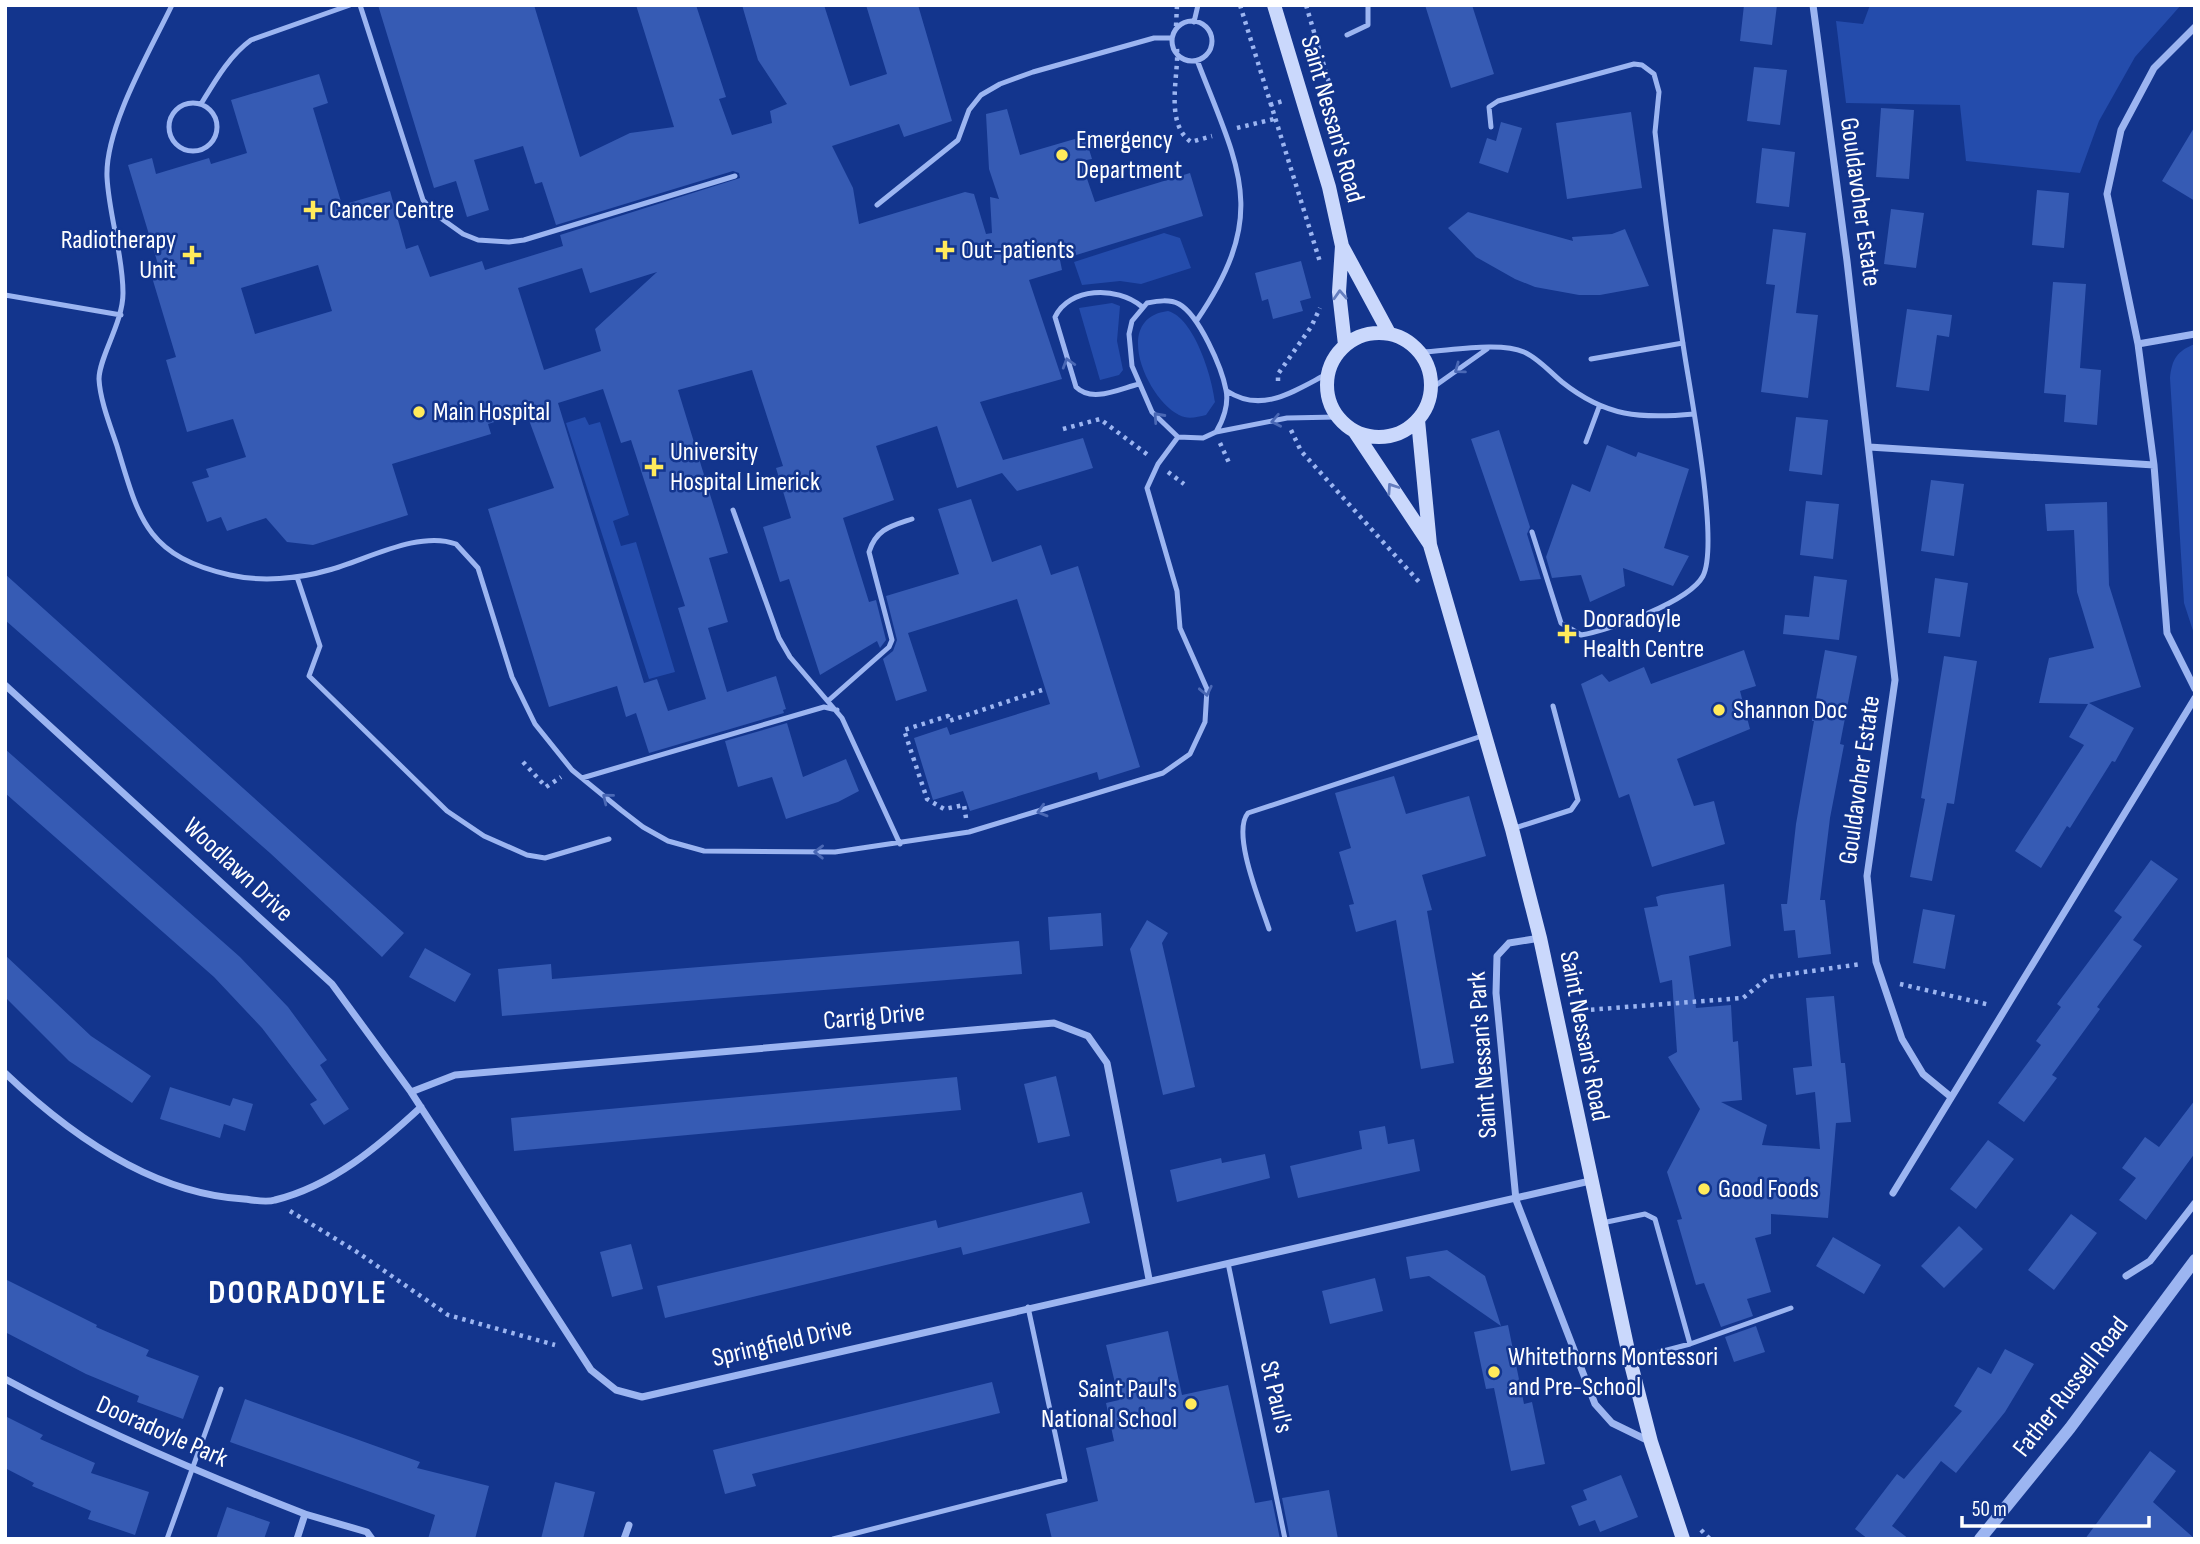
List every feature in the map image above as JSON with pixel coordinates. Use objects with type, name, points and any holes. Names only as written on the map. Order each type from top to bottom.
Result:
[{"type":"main road","name":"Saint Nessan's Road","points":[[1274,5],[1329,187],[1342,246],[1339,292],[1345,345]]},
{"type":"main road","name":"Saint Nessan's Road","points":[[1342,246],[1389,332]]},
{"type":"main road","points":[[1389,332],[1406,339],[1421,352],[1430,369],[1432,388],[1427,407],[1418,420],[1391,436],[1374,437],[1355,432],[1337,417],[1327,394],[1327,374],[1333,358],[1345,345],[1366,333],[1389,332]]},
{"type":"main road","name":"Saint Nessan's Road","points":[[1418,420],[1430,545],[1512,830],[1540,938],[1630,1360],[1651,1442],[1683,1539]]},
{"type":"main road","name":"Saint Nessan's Road","points":[[1355,432],[1430,545]]},
{"type":"street","name":"Gouldavoher Estate","points":[[1812,5],[1869,447],[1895,680],[1867,876],[1876,962],[1902,1039],[1923,1074],[1951,1097]]},
{"type":"street","points":[[2195,27],[2154,68],[2120,130],[2107,194],[2138,344],[2154,465],[2167,633],[2195,689]]},
{"type":"street","points":[[2138,344],[2195,334]]},
{"type":"street","points":[[1869,447],[2154,465]]},
{"type":"street","name":"Woodlawn Drive","points":[[5,685],[332,984],[421,1107]]},
{"type":"street","points":[[1892,1194],[2195,698]]},
{"type":"street","name":"Saint Nessan's Park","points":[[1540,938],[1509,943],[1497,956],[1496,993],[1516,1200],[1595,1404],[1612,1423],[1651,1442]]},
{"type":"street","name":"Carrig Drive","points":[[411,1092],[455,1074],[1055,1023],[1088,1035],[1107,1063],[1149,1279]]},
{"type":"street","points":[[5,1073],[47,1112],[137,1170],[213,1198],[273,1201],[330,1179],[421,1107]]},
{"type":"street","name":"Springfield Drive","points":[[421,1107],[591,1370],[616,1390],[642,1397],[1149,1279],[1516,1200]]},
{"type":"street","points":[[1516,1200],[1590,1181]]},
{"type":"street","points":[[2126,1276],[2150,1261],[2195,1203]]},
{"type":"street","name":"Father Russell Road","points":[[1980,1539],[2070,1427],[2195,1260]]},
{"type":"street","name":"Dooradoyle Park","points":[[5,1380],[83,1422],[191,1470],[305,1514],[367,1532],[372,1539]]},
{"type":"street","points":[[297,1539],[305,1514]]},
{"type":"street","points":[[624,1539],[629,1525]]},
{"type":"lane","points":[[172,5],[130,91],[109,153],[107,178],[120,260],[121,315],[99,377],[129,486],[147,529],[170,552],[210,569],[254,579],[297,577],[328,571],[426,540],[449,541],[463,549],[478,568],[512,677],[535,724],[582,778],[643,827],[685,847],[704,851],[835,852],[969,832],[1163,773],[1190,754],[1205,722],[1208,704],[1197,662],[1180,628],[1177,591],[1147,488],[1158,464],[1178,437]]},
{"type":"lane","points":[[201,104],[240,48],[251,40],[350,5]]},
{"type":"lane","points":[[360,5],[423,200],[435,214],[463,234],[478,240],[524,240],[736,176]]},
{"type":"lane","points":[[1194,22],[1206,28],[1211,40],[1208,53],[1196,60],[1178,56],[1172,38],[1178,27],[1194,22],[1198,15],[1198,5]]},
{"type":"lane","points":[[1347,35],[1368,25],[1368,5]]},
{"type":"lane","points":[[877,205],[950,149],[964,131],[973,102],[1000,84],[1154,38],[1172,38]]},
{"type":"lane","points":[[1196,60],[1235,163],[1242,201],[1239,236],[1233,258],[1197,320]]},
{"type":"lane","points":[[1491,127],[1489,107],[1498,101],[1634,64],[1642,65],[1654,74],[1659,92],[1655,132],[1694,414],[1708,548],[1704,573],[1688,593],[1592,633],[1573,633],[1561,624],[1532,533]]},
{"type":"lane","points":[[194,102],[201,104],[214,114],[218,130],[210,145],[195,151],[186,151],[179,147],[170,135],[169,119],[179,107],[194,102]]},
{"type":"lane","points":[[1139,384],[1094,396],[1082,393],[1076,387],[1055,317],[1060,305],[1082,295],[1102,293],[1122,295],[1141,306],[1167,300],[1179,304],[1197,320],[1227,391],[1223,420],[1216,432]]},
{"type":"lane","points":[[5,295],[121,315]]},
{"type":"lane","points":[[1141,306],[1129,334],[1132,366],[1152,412],[1178,437],[1203,438],[1216,432],[1287,418],[1337,417]]},
{"type":"lane","points":[[1591,359],[1683,343]]},
{"type":"lane","points":[[1421,352],[1513,348],[1524,352],[1578,395],[1599,407],[1639,416],[1694,414]]},
{"type":"lane","points":[[1432,388],[1487,349]]},
{"type":"lane","points":[[1227,391],[1239,399],[1253,402],[1282,398],[1327,374]]},
{"type":"lane","points":[[1586,442],[1599,407]]},
{"type":"lane","points":[[733,510],[779,638],[790,657],[837,710],[900,844]]},
{"type":"lane","points":[[829,700],[889,647],[892,632],[869,552],[872,541],[884,528],[912,519]]},
{"type":"lane","points":[[297,577],[320,646],[309,676],[447,811],[484,836],[535,858],[545,858],[609,839]]},
{"type":"lane","points":[[1512,830],[1571,810],[1578,800],[1552,706]]},
{"type":"lane","points":[[582,778],[824,707],[837,710]]},
{"type":"lane","points":[[1269,929],[1241,837],[1243,819],[1248,813],[1485,734]]},
{"type":"lane","points":[[1600,1224],[1645,1214],[1655,1219],[1690,1343]]},
{"type":"lane","name":"St Paul's","points":[[1227,1263],[1285,1539]]},
{"type":"lane","points":[[833,1539],[1065,1479],[1028,1307]]},
{"type":"lane","points":[[1630,1360],[1690,1343],[1791,1308]]},
{"type":"lane","points":[[167,1539],[221,1389]]},
{"type":"path","points":[[1240,5],[1323,272]]},
{"type":"path","points":[[1306,5],[1330,86],[1325,88]]},
{"type":"path","points":[[1270,105],[1283,101]]},
{"type":"path","points":[[1278,386],[1278,374],[1311,327],[1324,295]]},
{"type":"path","points":[[1063,429],[1100,419],[1184,484]]},
{"type":"path","points":[[1290,429],[1301,450],[1414,580],[1443,595]]},
{"type":"path","points":[[969,832],[964,805],[944,809],[927,799],[904,730],[948,716],[949,721],[1042,690]]},
{"type":"path","points":[[523,762],[546,787],[572,769]]},
{"type":"path","points":[[1554,1013],[1743,998],[1769,977],[1876,962]]},
{"type":"path","points":[[1882,980],[2005,1008]]},
{"type":"path","points":[[273,1201],[357,1252],[448,1315],[579,1351]]},
{"type":"shaded area","points":[[1870,5],[2181,5],[2135,57],[2099,121],[2080,173],[1966,161],[1960,105],[1846,103],[1836,21],[1863,24]]},
{"type":"shaded area","points":[[1164,233],[1180,238],[1191,268],[1141,284],[1120,281],[1082,285],[1074,262]]},
{"type":"shaded area","points":[[1112,303],[1120,306],[1117,341],[1123,370],[1119,375],[1100,380],[1079,308]]},
{"type":"shaded area","points":[[1168,311],[1177,316],[1194,336],[1206,364],[1215,402],[1206,415],[1182,417],[1167,406],[1146,377],[1138,343],[1141,328],[1151,317]]},
{"type":"shaded area","points":[[2195,344],[2195,637],[2184,603],[2170,378],[2176,357]]},
{"type":"shaded area","points":[[585,417],[589,425],[600,422],[629,515],[613,521],[621,546],[636,542],[675,672],[649,679],[566,423]]},
{"type":"building","points":[[378,5],[534,5],[580,157],[630,133],[674,127],[636,5],[696,5],[726,97],[719,99],[732,135],[772,123],[770,111],[787,104],[758,60],[742,5],[824,5],[850,86],[887,74],[866,5],[918,5],[952,121],[904,137],[899,124],[832,146],[853,188],[859,224],[965,192],[974,194],[986,234],[992,233],[990,197],[999,199],[989,169],[986,114],[1007,109],[1020,155],[1085,136],[1092,159],[1081,161],[1095,202],[1190,173],[1203,216],[1060,260],[1062,270],[1029,280],[1062,379],[980,402],[1003,460],[1083,438],[1093,468],[1017,491],[1002,473],[957,488],[937,426],[876,446],[894,500],[843,518],[869,602],[876,600],[886,640],[880,648],[877,641],[820,675],[789,579],[780,582],[763,527],[791,518],[776,468],[783,466],[752,370],[678,390],[728,553],[709,558],[728,622],[708,628],[727,692],[776,676],[786,709],[783,710],[784,713],[649,753],[636,713],[626,717],[617,686],[549,707],[488,509],[554,488],[526,412],[488,424],[491,434],[392,464],[408,515],[313,545],[287,542],[266,518],[227,531],[221,517],[207,522],[192,482],[209,477],[206,469],[246,457],[233,419],[187,432],[166,360],[176,357],[151,274],[160,271],[128,165],[152,158],[156,174],[209,158],[211,164],[247,153],[231,100],[319,74],[328,103],[313,108],[342,205],[390,191],[406,249],[418,245],[430,277],[482,261],[485,270],[563,246],[560,235],[740,178],[739,173],[733,171],[556,225],[542,182],[535,184],[523,146],[474,160],[489,210],[467,217],[456,181],[434,188]],"holes":[[[318,265],[332,311],[255,334],[241,288]],[[582,268],[590,293],[657,272],[595,329],[601,351],[544,370],[518,288]],[[603,389],[621,443],[631,440],[685,606],[678,608],[706,699],[668,711],[657,679],[644,683],[558,403]]]},
{"type":"building","points":[[1425,5],[1472,5],[1494,74],[1451,88]]},
{"type":"building","points":[[1744,5],[1777,5],[1772,45],[1740,41]]},
{"type":"building","points":[[1754,67],[1787,70],[1780,125],[1747,121]]},
{"type":"building","points":[[1881,108],[1914,110],[1909,179],[1876,177]]},
{"type":"building","points":[[1631,112],[1642,188],[1567,199],[1556,123]]},
{"type":"building","points":[[1501,122],[1522,128],[1508,173],[1479,163],[1487,138],[1496,141]]},
{"type":"building","points":[[2195,126],[2195,201],[2162,181]]},
{"type":"building","points":[[1762,148],[1795,152],[1789,207],[1756,203]]},
{"type":"building","points":[[2037,190],[2069,193],[2064,248],[2032,245]]},
{"type":"building","points":[[1891,209],[1924,213],[1916,268],[1884,264]]},
{"type":"building","points":[[1468,212],[1573,241],[1572,237],[1612,234],[1625,229],[1649,286],[1600,295],[1579,295],[1535,287],[1515,279],[1476,257],[1448,228]]},
{"type":"building","points":[[1773,229],[1806,233],[1796,313],[1818,315],[1808,398],[1761,392],[1775,285],[1766,284]]},
{"type":"building","points":[[1301,261],[1311,298],[1300,301],[1303,311],[1273,319],[1268,299],[1262,301],[1255,273]]},
{"type":"building","points":[[2053,282],[2086,284],[2080,368],[2101,370],[2097,425],[2064,422],[2066,395],[2044,393]]},
{"type":"building","points":[[1907,309],[1952,315],[1949,337],[1937,335],[1929,391],[1896,387]]},
{"type":"building","points":[[1796,417],[1828,420],[1822,475],[1789,471]]},
{"type":"building","points":[[1499,430],[1530,527],[1527,534],[1541,579],[1520,581],[1471,439]]},
{"type":"building","points":[[1607,445],[1636,457],[1638,452],[1689,469],[1664,548],[1689,556],[1673,586],[1623,568],[1625,586],[1590,602],[1581,575],[1552,578],[1546,557],[1572,484],[1590,492]]},
{"type":"building","points":[[1931,480],[1964,484],[1954,556],[1921,551]]},
{"type":"building","points":[[971,499],[992,562],[1041,545],[1051,575],[1078,566],[1140,767],[1099,780],[1097,772],[970,811],[963,791],[933,800],[914,738],[947,727],[950,735],[1050,704],[1017,599],[908,633],[927,691],[896,701],[883,659],[893,651],[897,640],[886,596],[959,574],[938,509]]},
{"type":"building","points":[[1806,501],[1839,504],[1833,559],[1800,555]]},
{"type":"building","points":[[2107,502],[2109,585],[2141,687],[2089,703],[2134,728],[2115,762],[2112,761],[2041,868],[2015,851],[2084,745],[2069,737],[2088,704],[2039,703],[2049,658],[2094,648],[2077,592],[2074,530],[2047,531],[2045,504]]},
{"type":"building","points":[[5,574],[404,933],[382,957],[270,853],[5,620]]},
{"type":"building","points":[[1814,576],[1847,580],[1839,640],[1783,634],[1785,615],[1809,617]]},
{"type":"building","points":[[1935,578],[1968,583],[1960,637],[1928,633]]},
{"type":"building","points":[[1744,650],[1756,686],[1740,691],[1750,729],[1677,759],[1694,806],[1714,801],[1725,844],[1652,867],[1629,794],[1619,798],[1581,684],[1602,674],[1609,682],[1644,667],[1651,684]]},
{"type":"building","points":[[1825,650],[1857,656],[1840,744],[1844,745],[1830,818],[1820,900],[1825,900],[1831,954],[1798,958],[1795,930],[1784,931],[1781,904],[1787,904],[1796,824]]},
{"type":"building","points":[[1944,656],[1977,661],[1954,804],[1947,803],[1932,881],[1910,877],[1925,799],[1921,798]]},
{"type":"building","points":[[787,723],[803,777],[846,759],[859,791],[838,802],[786,819],[772,777],[738,787],[725,741]]},
{"type":"building","points":[[5,749],[240,957],[288,1007],[327,1060],[320,1065],[349,1109],[324,1125],[310,1104],[317,1100],[262,1028],[214,977],[5,793]]},
{"type":"building","points":[[1394,776],[1406,814],[1469,796],[1486,856],[1422,875],[1432,910],[1427,911],[1454,1063],[1421,1069],[1396,920],[1356,932],[1349,905],[1354,904],[1339,852],[1351,848],[1335,793]]},
{"type":"building","points":[[2151,860],[2178,879],[2133,940],[2142,946],[2097,1007],[2100,1009],[2052,1075],[2057,1078],[2024,1122],[1998,1103],[2041,1045],[2036,1041],[2061,1007],[2057,1004],[2122,917],[2114,911]]},
{"type":"building","points":[[1724,884],[1731,946],[1689,956],[1696,1008],[1731,1005],[1733,1042],[1738,1041],[1742,1100],[1721,1102],[1767,1125],[1762,1145],[1820,1149],[1815,1092],[1796,1095],[1793,1068],[1812,1066],[1806,998],[1834,996],[1851,1122],[1836,1123],[1828,1218],[1771,1214],[1771,1234],[1755,1238],[1771,1292],[1747,1299],[1753,1316],[1721,1327],[1704,1283],[1696,1285],[1677,1220],[1682,1219],[1667,1172],[1700,1109],[1668,1057],[1677,1052],[1672,980],[1660,983],[1644,908],[1658,906],[1656,897],[1661,895]]},
{"type":"building","points":[[1923,909],[1955,915],[1945,969],[1913,963]]},
{"type":"building","points":[[1101,913],[1103,946],[1050,950],[1048,917]]},
{"type":"building","points":[[1147,920],[1168,933],[1162,943],[1195,1087],[1163,1095],[1130,949]]},
{"type":"building","points":[[1019,941],[1022,974],[502,1016],[498,969],[551,964],[552,979]]},
{"type":"building","points":[[425,948],[471,974],[455,1002],[409,977]]},
{"type":"building","points":[[5,955],[91,1036],[151,1076],[132,1103],[69,1061],[5,997]]},
{"type":"building","points":[[1056,1076],[1070,1136],[1038,1143],[1024,1084]]},
{"type":"building","points":[[957,1077],[961,1110],[514,1151],[511,1118]]},
{"type":"building","points":[[170,1087],[230,1106],[233,1098],[253,1104],[245,1131],[224,1124],[220,1138],[160,1119]]},
{"type":"building","points":[[2195,1100],[2195,1153],[2146,1220],[2119,1200],[2136,1178],[2122,1168],[2145,1137],[2159,1147]]},
{"type":"building","points":[[1385,1126],[1388,1144],[1414,1139],[1420,1171],[1298,1198],[1290,1166],[1362,1149],[1359,1131]]},
{"type":"building","points":[[1988,1140],[2014,1159],[1976,1209],[1950,1189]]},
{"type":"building","points":[[1265,1154],[1270,1178],[1177,1202],[1170,1170],[1221,1158],[1222,1163]]},
{"type":"building","points":[[1082,1192],[1090,1223],[963,1255],[961,1247],[665,1318],[657,1286],[936,1220],[938,1228]]},
{"type":"building","points":[[2071,1214],[2097,1233],[2054,1290],[2028,1270]]},
{"type":"building","points":[[1959,1226],[1983,1249],[1944,1288],[1921,1266]]},
{"type":"building","points":[[1833,1237],[1881,1265],[1864,1294],[1816,1266]]},
{"type":"building","points":[[631,1244],[643,1289],[612,1297],[600,1252]]},
{"type":"building","points":[[1447,1250],[1485,1276],[1501,1326],[1429,1276],[1410,1279],[1406,1257]]},
{"type":"building","points":[[1375,1278],[1383,1311],[1330,1324],[1322,1291]]},
{"type":"building","points":[[5,1279],[97,1325],[96,1327],[149,1350],[146,1356],[199,1376],[183,1419],[137,1402],[139,1396],[86,1374],[5,1332]]},
{"type":"building","points":[[1508,1325],[1524,1404],[1532,1402],[1545,1464],[1511,1471],[1494,1388],[1486,1389],[1474,1332]]},
{"type":"building","points":[[1756,1326],[1765,1352],[1734,1362],[1725,1337]]},
{"type":"building","name":"Saint Paul's National School","points":[[1168,1331],[1182,1395],[1228,1385],[1255,1503],[1272,1500],[1280,1539],[1052,1539],[1046,1514],[1098,1501],[1086,1448],[1114,1441],[1106,1403],[1119,1400],[1106,1345]]},
{"type":"building","points":[[2005,1349],[2034,1364],[2005,1412],[1956,1473],[1941,1461],[1892,1526],[1909,1539],[1868,1539],[1855,1529],[1897,1474],[1904,1479],[1962,1411],[1954,1406],[1978,1367],[1991,1374]]},
{"type":"building","points":[[992,1382],[1000,1413],[752,1474],[756,1486],[725,1494],[713,1450]]},
{"type":"building","points":[[245,1399],[420,1462],[417,1468],[489,1486],[475,1539],[428,1539],[435,1515],[230,1442]]},
{"type":"building","points":[[5,1416],[43,1435],[40,1439],[95,1463],[91,1473],[149,1492],[135,1535],[88,1519],[91,1511],[32,1486],[34,1483],[5,1468]]},
{"type":"building","points":[[2150,1451],[2176,1471],[2153,1502],[2195,1539],[2085,1539]]},
{"type":"building","points":[[1621,1475],[1638,1517],[1600,1532],[1595,1520],[1579,1526],[1571,1506],[1587,1500],[1583,1490]]},
{"type":"building","points":[[555,1482],[595,1492],[583,1539],[541,1539]]},
{"type":"building","points":[[1329,1490],[1338,1539],[1290,1539],[1282,1498]]},
{"type":"building","points":[[227,1507],[270,1522],[264,1539],[216,1539]]},
{"type":"place","name":"Emergency Department","points":[[1062,155]]},
{"type":"place","name":"Cancer Centre","points":[[313,210]]},
{"type":"place","name":"Out-patients","points":[[945,250]]},
{"type":"place","name":"Radiotherapy Unit","points":[[192,255]]},
{"type":"place","name":"Main Hospital","points":[[419,412]]},
{"type":"place","name":"University Hospital Limerick","points":[[654,467]]},
{"type":"place","name":"Dooradoyle Health Centre","points":[[1567,634]]},
{"type":"place","name":"Shannon Doc","points":[[1719,710]]},
{"type":"place","name":"Good Foods","points":[[1704,1189]]},
{"type":"place","name":"Whitethorns Montessori and Pre-School","points":[[1494,1372]]},
{"type":"place","name":"Saint Paul's National School","points":[[1191,1404]]},
{"type":"district","name":"DOORADOYLE","points":[[298,1293]]}]
